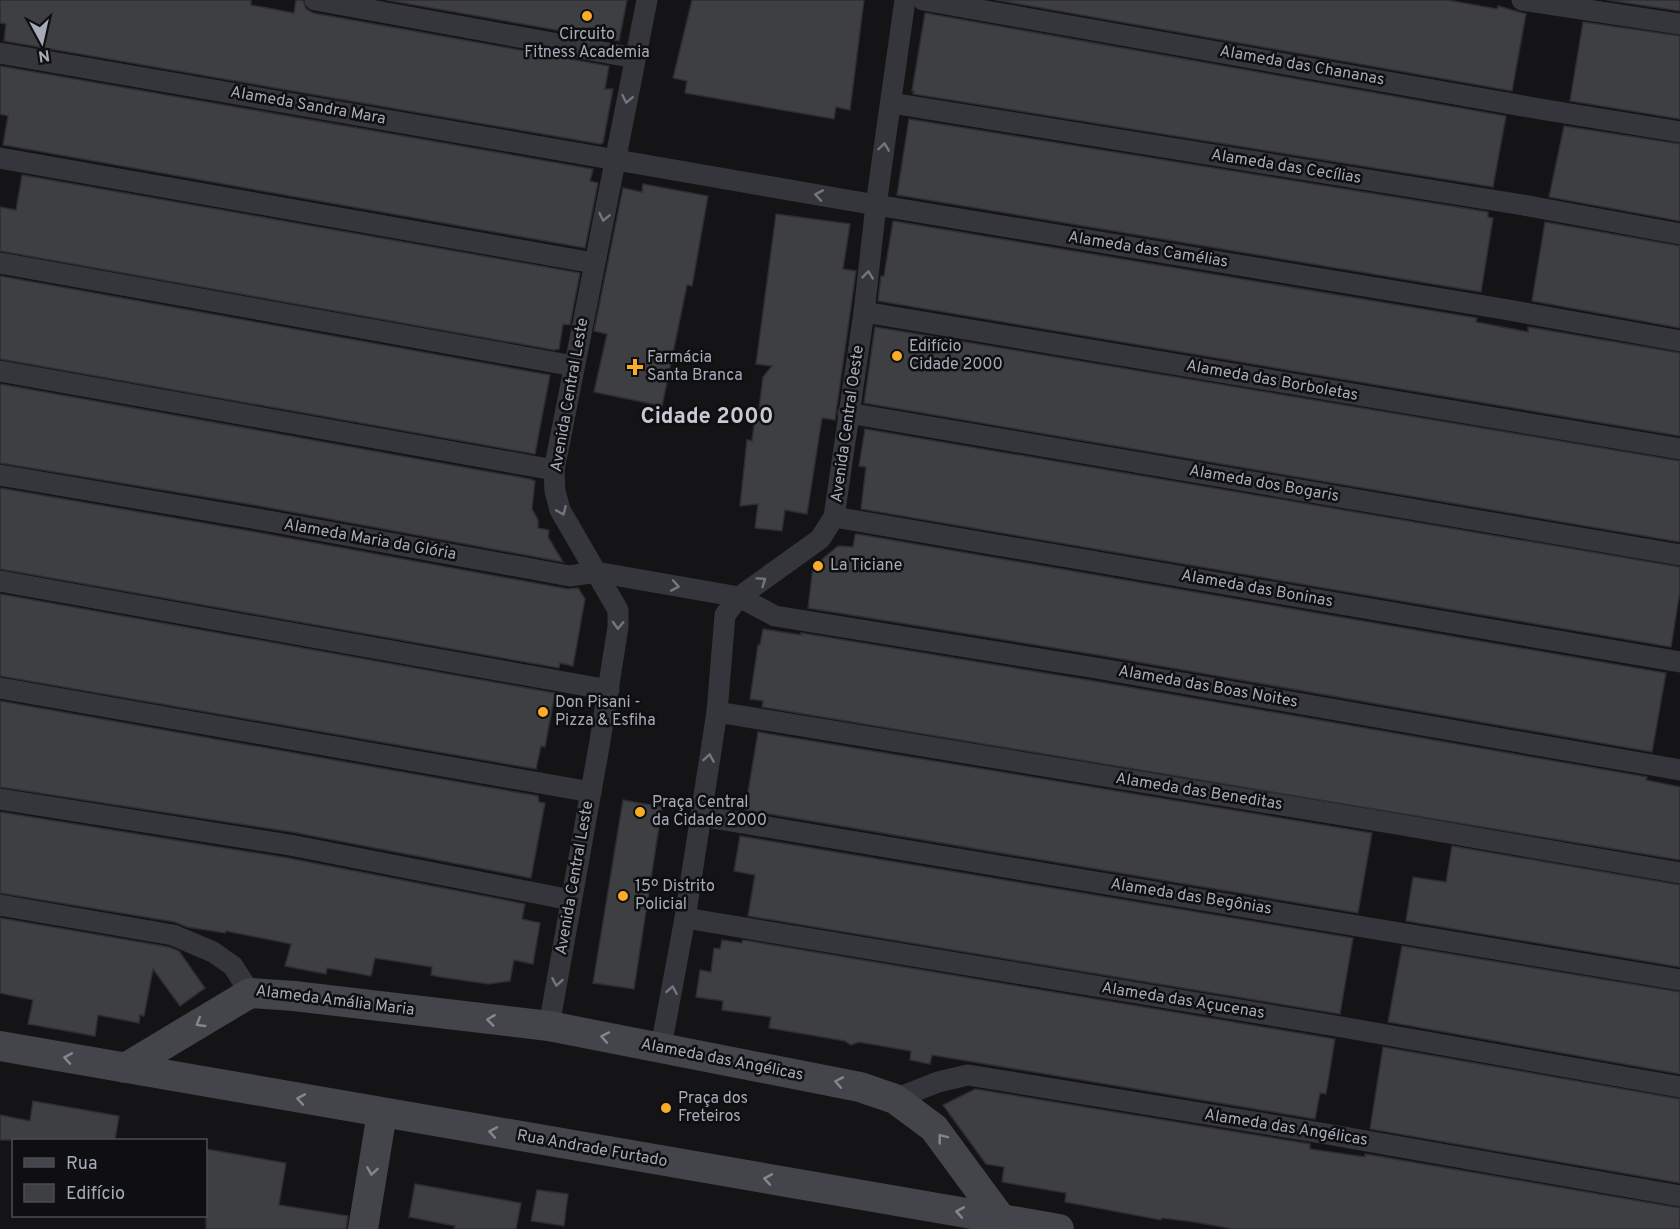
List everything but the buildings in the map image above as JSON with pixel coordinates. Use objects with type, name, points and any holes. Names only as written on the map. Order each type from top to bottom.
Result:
[{"type":"street","points":[[315,0],[635,58]]},
{"type":"street","name":"Avenida Central Leste","points":[[549,1026],[609,690],[618,627],[618,610],[560,510],[555,491],[554,470],[647,0]]},
{"type":"street","name":"Avenida Central Oeste","points":[[661,1047],[685,918],[717,712],[725,615],[739,597],[820,538],[834,517],[864,312],[876,205],[905,0]]},
{"type":"street","name":"Alameda das Chananas","points":[[923,0],[1680,132]]},
{"type":"street","points":[[1522,0],[1680,24]]},
{"type":"street","name":"Alameda Sandra Mara","points":[[0,53],[616,160]]},
{"type":"street","name":"Alameda das Cecílias","points":[[891,103],[1523,205],[1680,234]]},
{"type":"street","points":[[0,158],[594,263]]},
{"type":"street","name":"Alameda das Camélias","points":[[616,160],[1503,309],[1680,341]]},
{"type":"street","points":[[0,263],[574,366]]},
{"type":"street","name":"Alameda das Borboletas","points":[[864,312],[1680,449]]},
{"type":"street","points":[[0,370],[554,470]]},
{"type":"street","name":"Alameda dos Bogaris","points":[[848,413],[1680,555]]},
{"type":"street","name":"Alameda Maria da Glória","points":[[0,475],[570,576],[596,572],[739,597]]},
{"type":"street","name":"Alameda das Boninas","points":[[834,517],[1680,662]]},
{"type":"street","points":[[0,581],[609,690]]},
{"type":"street","name":"Alameda das Boas Noites","points":[[739,597],[775,616],[1096,668],[1680,770]]},
{"type":"street","points":[[0,688],[591,792]]},
{"type":"street","name":"Alameda das Beneditas","points":[[717,712],[1680,873]]},
{"type":"street","points":[[0,799],[290,845],[571,900]]},
{"type":"street","name":"Alameda das Begônias","points":[[701,816],[1680,980]]},
{"type":"street","name":"Alameda Amália Maria","points":[[0,905],[173,935],[213,952],[233,966],[250,993],[294,996],[549,1026]]},
{"type":"street","name":"Alameda das Açucenas","points":[[685,918],[1680,1087]]},
{"type":"street","points":[[125,1068],[250,993]]},
{"type":"street","name":"Alameda das Angélicas","points":[[549,1026],[860,1086],[895,1099],[934,1128],[1001,1219]]},
{"type":"street","name":"Rua Andrade Furtado","points":[[0,1046],[1059,1229]]},
{"type":"street","name":"Alameda das Angélicas","points":[[895,1099],[938,1082],[968,1075],[1321,1133],[1680,1196]]},
{"type":"street","points":[[363,1229],[382,1113]]},
{"type":"place","name":"Circuito Fitness Academia","points":[[587,16]]},
{"type":"place","name":"Edifício Cidade 2000","points":[[897,356]]},
{"type":"place","name":"Farmácia Santa Branca","points":[[635,367]]},
{"type":"place","name":"La Ticiane","points":[[818,566]]},
{"type":"place","name":"Don Pisani - Pizza & Esfiha","points":[[543,712]]},
{"type":"place","name":"Praça Central da Cidade 2000","points":[[640,812]]},
{"type":"place","name":"15º Distrito Policial","points":[[623,896]]},
{"type":"place","name":"Praça dos Freteiros","points":[[666,1108]]},
{"type":"district","name":"Cidade 2000","points":[[707,417]]}]
